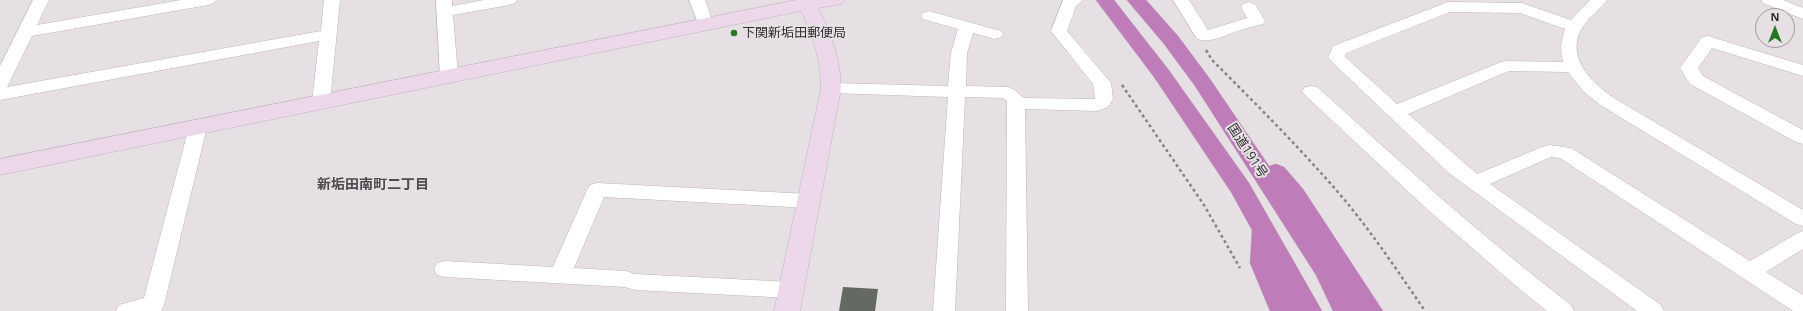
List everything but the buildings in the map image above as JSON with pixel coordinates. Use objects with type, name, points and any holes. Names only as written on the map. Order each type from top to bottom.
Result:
[{"type":"highway","name":"国道191号","points":[[1105,0],[1161,73],[1232,176],[1264,228],[1310,311]]},
{"type":"highway","name":"国道191号","points":[[1136,0],[1171,40],[1203,83],[1326,271],[1346,311]]},
{"type":"highway","points":[[1203,83],[1294,195],[1370,311]]},
{"type":"highway","points":[[1264,228],[1262,262],[1283,311]]},
{"type":"street","points":[[0,84],[40,0]]},
{"type":"street","points":[[24,32],[208,0]]},
{"type":"street","points":[[321,102],[332,0]]},
{"type":"street","points":[[449,76],[445,6],[509,0]]},
{"type":"street","points":[[697,0],[706,24]]},
{"type":"street","points":[[0,167],[706,24],[806,2],[836,0]]},
{"type":"street","points":[[1016,103],[1082,105],[1097,105],[1102,103],[1104,99],[1102,83],[1059,32],[1069,3],[1075,0]]},
{"type":"street","points":[[1181,0],[1203,36],[1216,34],[1238,25],[1257,21],[1249,7]]},
{"type":"street","points":[[1599,0],[1575,27],[1569,42],[1569,56],[1573,67],[1580,79],[1594,94],[1803,218]]},
{"type":"street","points":[[1769,0],[1803,14]]},
{"type":"street","points":[[787,311],[831,88],[830,59],[821,30],[806,2]]},
{"type":"street","points":[[1575,27],[1522,8],[1451,3],[1448,6],[1339,50],[1336,58],[1456,168],[1653,311]]},
{"type":"street","points":[[929,16],[962,41],[995,34]]},
{"type":"street","points":[[0,94],[329,34]]},
{"type":"street","points":[[944,311],[956,92],[962,41]]},
{"type":"street","points":[[1803,71],[1708,41],[1689,68],[1696,80],[1803,138]]},
{"type":"street","points":[[1395,112],[1507,66],[1573,67]]},
{"type":"street","points":[[831,88],[1007,94],[1016,99],[1017,311]]},
{"type":"street","points":[[1311,92],[1460,227],[1522,280],[1563,311]]},
{"type":"street","points":[[127,311],[153,305],[198,127]]},
{"type":"street","points":[[1475,183],[1549,151],[1564,152],[1803,306]]},
{"type":"street","points":[[560,276],[597,190],[809,201]]},
{"type":"street","points":[[1749,272],[1803,239]]},
{"type":"street","points":[[445,270],[626,279],[635,282],[791,290]]},
{"type":"path","points":[[1206,49],[1212,60],[1292,141],[1342,196],[1361,220],[1425,311]]},
{"type":"path","points":[[1118,80],[1204,205],[1241,270]]},
{"type":"place","name":"下関新垢田郵便局","points":[[734,33]]},
{"type":"district","name":"新垢田南町二丁目","points":[[373,185]]}]
